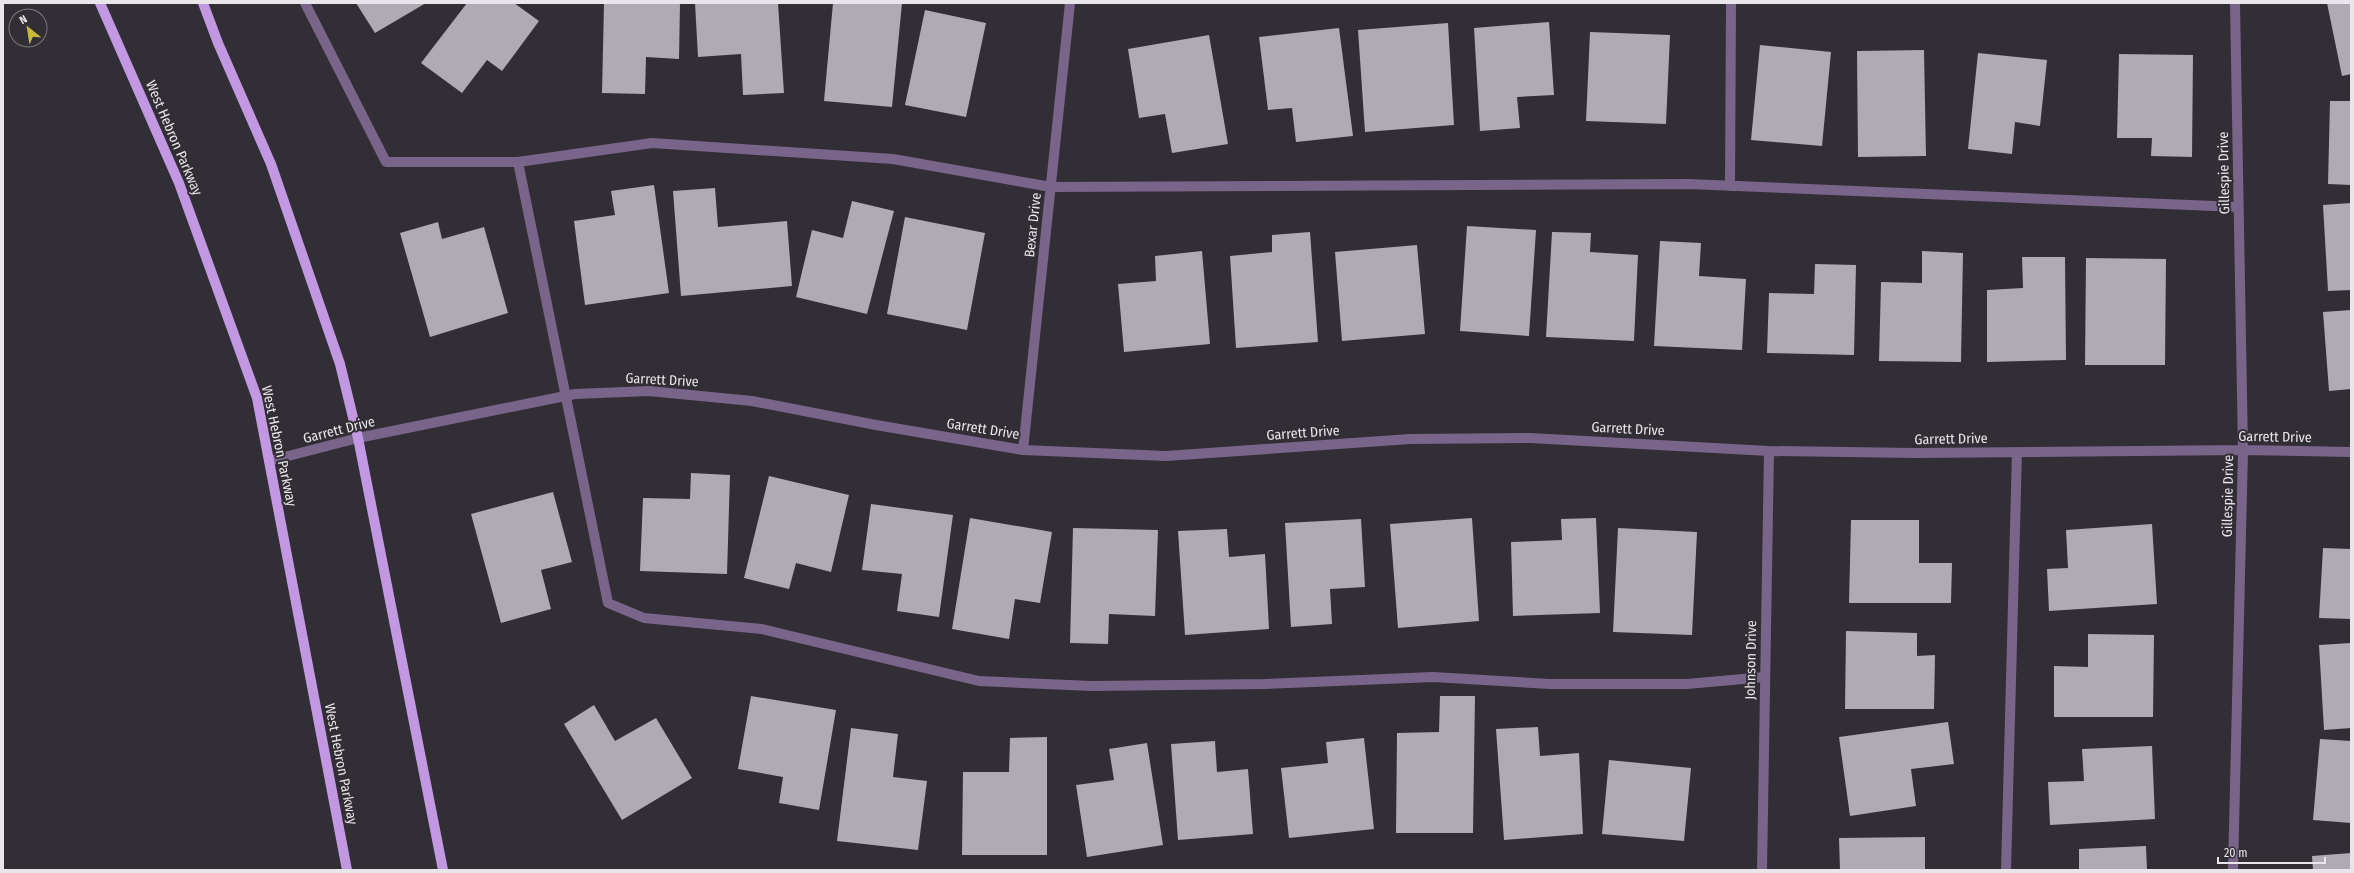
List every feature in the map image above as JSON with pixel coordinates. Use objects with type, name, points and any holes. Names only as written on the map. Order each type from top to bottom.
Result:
[{"type":"main road","name":"West Hebron Parkway","points":[[100,3],[179,183],[221,294],[257,398],[347,870]]},
{"type":"main road","points":[[203,3],[218,43],[271,164],[340,364],[358,438],[443,870]]},
{"type":"street","points":[[304,3],[386,162],[518,162],[652,143],[893,159],[1051,187],[1672,184],[2238,206]]},
{"type":"street","name":"Bexar Drive","points":[[1023,450],[1070,3]]},
{"type":"street","points":[[1730,186],[1731,3]]},
{"type":"street","name":"Gillespie Drive","points":[[2233,870],[2243,450],[2234,3]]},
{"type":"street","points":[[518,162],[608,603],[644,618],[762,629],[979,681],[1092,686],[1264,684],[1433,677],[1550,684],[1687,684],[1765,677]]},
{"type":"street","name":"Garrett Drive","points":[[269,461],[358,438],[575,394],[649,391],[752,401],[1023,450],[1166,456],[1410,439],[1530,438],[1769,451],[1915,453],[2243,450],[2351,452]]},
{"type":"street","name":"Johnson Drive","points":[[1762,870],[1769,451]]},
{"type":"street","points":[[2006,870],[2017,452]]},
{"type":"building","points":[[356,3],[426,3],[375,33]]},
{"type":"building","points":[[467,3],[514,3],[539,21],[502,71],[487,60],[462,93],[421,63]]},
{"type":"building","points":[[604,3],[680,3],[679,59],[646,57],[645,94],[602,93]]},
{"type":"building","points":[[695,3],[778,3],[784,93],[743,95],[741,54],[698,57]]},
{"type":"building","points":[[833,3],[902,3],[892,107],[824,101]]},
{"type":"building","points":[[2327,3],[2351,3],[2351,74],[2342,76]]},
{"type":"building","points":[[925,10],[986,23],[966,117],[905,105]]},
{"type":"building","points":[[1549,22],[1554,95],[1517,97],[1520,128],[1480,131],[1474,28]]},
{"type":"building","points":[[1448,23],[1454,125],[1365,132],[1358,30]]},
{"type":"building","points":[[1339,28],[1353,136],[1296,142],[1292,108],[1268,110],[1259,37]]},
{"type":"building","points":[[1590,32],[1670,35],[1666,124],[1586,121]]},
{"type":"building","points":[[1209,35],[1228,144],[1172,153],[1165,114],[1139,118],[1128,49]]},
{"type":"building","points":[[1760,45],[1831,52],[1822,146],[1751,140]]},
{"type":"building","points":[[1924,50],[1926,156],[1858,157],[1857,51]]},
{"type":"building","points":[[1978,53],[2047,60],[2040,126],[2015,122],[2012,154],[1968,149]]},
{"type":"building","points":[[2119,54],[2193,55],[2192,157],[2151,156],[2152,138],[2117,138]]},
{"type":"building","points":[[2330,101],[2351,101],[2351,185],[2328,184]]},
{"type":"building","points":[[654,185],[669,293],[585,305],[574,221],[615,215],[611,191]]},
{"type":"building","points":[[715,188],[718,227],[787,221],[792,286],[681,296],[673,191]]},
{"type":"building","points":[[852,201],[894,211],[867,314],[796,297],[812,230],[843,238]]},
{"type":"building","points":[[2351,203],[2351,290],[2328,291],[2323,205]]},
{"type":"building","points":[[905,217],[985,233],[967,330],[887,314]]},
{"type":"building","points":[[438,222],[442,239],[484,227],[508,313],[430,337],[400,233]]},
{"type":"building","points":[[1467,226],[1536,230],[1529,336],[1460,331]]},
{"type":"building","points":[[1310,232],[1318,342],[1236,348],[1230,256],[1272,252],[1272,235]]},
{"type":"building","points":[[1552,232],[1591,233],[1590,252],[1638,255],[1634,341],[1546,337]]},
{"type":"building","points":[[1660,241],[1701,243],[1699,276],[1746,279],[1742,350],[1654,346]]},
{"type":"building","points":[[1417,245],[1425,334],[1342,341],[1335,252]]},
{"type":"building","points":[[1202,251],[1210,344],[1124,352],[1118,284],[1156,281],[1155,256]]},
{"type":"building","points":[[1922,251],[1963,253],[1961,362],[1879,361],[1881,282],[1922,283]]},
{"type":"building","points":[[2022,257],[2065,257],[2066,360],[1987,362],[1987,290],[2023,288]]},
{"type":"building","points":[[2086,258],[2166,259],[2165,365],[2085,365]]},
{"type":"building","points":[[1815,264],[1856,265],[1854,355],[1767,353],[1769,293],[1814,294]]},
{"type":"building","points":[[2351,310],[2351,389],[2329,391],[2323,312]]},
{"type":"building","points":[[691,473],[730,475],[727,574],[640,571],[643,498],[690,499]]},
{"type":"building","points":[[769,476],[849,495],[831,572],[796,563],[789,589],[744,578]]},
{"type":"building","points":[[553,492],[572,562],[541,570],[551,609],[501,623],[471,514]]},
{"type":"building","points":[[871,504],[953,515],[939,617],[897,611],[902,574],[862,570]]},
{"type":"building","points":[[970,518],[1052,532],[1040,603],[1015,599],[1009,639],[952,629]]},
{"type":"building","points":[[1472,518],[1479,621],[1398,628],[1390,524]]},
{"type":"building","points":[[1596,518],[1600,613],[1513,616],[1511,542],[1562,540],[1561,519]]},
{"type":"building","points":[[1361,519],[1365,587],[1330,589],[1332,624],[1291,627],[1285,523]]},
{"type":"building","points":[[1851,520],[1919,520],[1919,563],[1952,563],[1951,603],[1849,603]]},
{"type":"building","points":[[2152,524],[2157,604],[2049,611],[2047,569],[2068,568],[2066,530]]},
{"type":"building","points":[[1073,528],[1158,530],[1155,616],[1109,614],[1108,644],[1070,643]]},
{"type":"building","points":[[1618,528],[1697,532],[1692,635],[1613,632]]},
{"type":"building","points":[[1227,529],[1229,557],[1265,554],[1269,629],[1185,635],[1178,531]]},
{"type":"building","points":[[2323,548],[2351,549],[2351,619],[2319,618]]},
{"type":"building","points":[[1846,631],[1917,633],[1917,656],[1935,655],[1934,709],[1845,709]]},
{"type":"building","points":[[2088,634],[2154,635],[2153,717],[2054,717],[2054,666],[2088,667]]},
{"type":"building","points":[[2351,643],[2351,728],[2324,730],[2319,645]]},
{"type":"building","points":[[751,696],[836,710],[819,810],[779,803],[783,777],[738,769]]},
{"type":"building","points":[[1440,696],[1475,696],[1473,833],[1396,833],[1397,733],[1439,732]]},
{"type":"building","points":[[594,705],[615,741],[656,718],[692,778],[622,820],[564,724]]},
{"type":"building","points":[[1948,722],[1954,764],[1911,769],[1916,806],[1850,816],[1839,737]]},
{"type":"building","points":[[1538,727],[1540,756],[1579,753],[1583,834],[1504,840],[1496,729]]},
{"type":"building","points":[[851,728],[898,734],[893,777],[927,781],[918,850],[837,841]]},
{"type":"building","points":[[1047,737],[1047,855],[962,855],[963,772],[1009,772],[1010,738]]},
{"type":"building","points":[[1364,738],[1374,829],[1289,838],[1281,768],[1328,763],[1326,742]]},
{"type":"building","points":[[2320,739],[2351,741],[2351,823],[2313,820]]},
{"type":"building","points":[[1215,741],[1217,772],[1248,769],[1253,834],[1178,840],[1171,744]]},
{"type":"building","points":[[1147,743],[1163,845],[1087,857],[1076,785],[1114,780],[1109,749]]},
{"type":"building","points":[[2152,746],[2155,819],[2050,825],[2048,782],[2084,781],[2082,749]]},
{"type":"building","points":[[1609,760],[1691,768],[1684,841],[1602,834]]},
{"type":"building","points":[[1925,837],[1925,870],[1840,870],[1839,838]]},
{"type":"building","points":[[2146,846],[2147,870],[2079,870],[2079,849]]},
{"type":"building","points":[[2351,853],[2351,870],[2313,870],[2312,856]]}]
